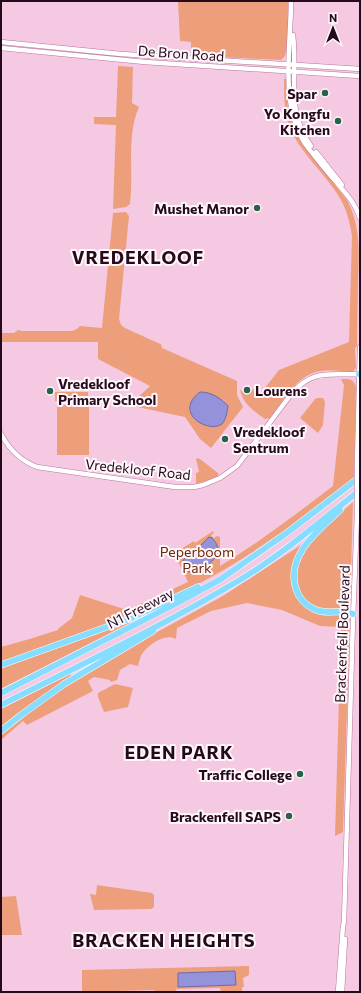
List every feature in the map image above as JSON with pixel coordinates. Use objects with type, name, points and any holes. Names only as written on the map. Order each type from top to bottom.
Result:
[{"type":"highway","name":"N1 Freeway","points":[[1,693],[175,604],[228,574],[288,532],[360,477]]},
{"type":"highway","name":"N1 Freeway","points":[[1,705],[178,614],[256,570],[360,490]]},
{"type":"highway","points":[[351,497],[347,504],[308,542],[300,553],[293,578],[299,596],[310,607],[326,613],[348,612],[353,614]]},
{"type":"highway","points":[[1,665],[129,619],[213,579],[228,574]]},
{"type":"highway","points":[[1,732],[21,715],[64,684],[167,623],[178,614]]},
{"type":"street","points":[[291,1],[290,105],[295,123],[298,132],[307,146],[343,189],[360,218]]},
{"type":"street","name":"De Bron Road","points":[[1,42],[121,54],[360,69]]},
{"type":"street","name":"De Bron Road","points":[[1,48],[145,62],[360,76]]},
{"type":"street","name":"Brackenfell Boulevard","points":[[338,992],[344,922],[357,515],[360,347]]},
{"type":"street","name":"Vredekloof Road","points":[[1,434],[7,444],[17,455],[37,467],[170,487],[194,487],[215,481],[234,469],[292,393],[301,384],[314,376],[360,374]]},
{"type":"street","name":"Brackenfell Boulevard","points":[[342,992],[346,926],[344,922]]},
{"type":"green space","points":[[178,1],[288,1],[288,43],[285,56],[281,60],[193,56],[191,53],[191,42],[180,41]]},
{"type":"green space","points":[[118,66],[133,67],[132,103],[139,107],[135,118],[131,142],[130,204],[126,207],[113,209],[116,125],[94,124],[94,117],[116,117]]},
{"type":"green space","points":[[284,79],[286,79],[288,111],[296,134],[347,200],[355,220],[359,250],[357,346],[355,348],[356,368],[352,372],[321,371],[312,373],[291,389],[270,418],[265,419],[246,403],[240,390],[249,394],[252,389],[261,393],[279,370],[349,342],[352,236],[349,220],[338,195],[293,135],[286,114]]},
{"type":"green space","points":[[126,212],[129,216],[119,319],[121,325],[161,344],[162,348],[237,381],[237,395],[243,407],[211,448],[200,439],[185,417],[128,405],[132,397],[136,399],[150,386],[98,359],[98,342],[1,342],[1,333],[14,333],[18,330],[72,331],[80,326],[102,328],[113,213]]},
{"type":"green space","name":"Peperboom Park","points":[[341,379],[348,379],[354,382],[356,387],[354,478],[258,549],[217,574],[173,597],[124,618],[1,662],[1,647],[58,630],[72,618],[80,595],[127,610],[188,582],[176,557],[176,552],[194,541],[195,543],[213,531],[214,533],[211,535],[214,538],[217,536],[220,537],[220,566],[264,538],[333,486],[344,385]]},
{"type":"green space","points":[[55,392],[88,392],[88,401],[55,401]]},
{"type":"green space","points":[[317,398],[323,398],[325,402],[323,425],[318,433],[300,418]]},
{"type":"green space","points":[[57,405],[89,405],[89,455],[57,455]]},
{"type":"green space","points":[[198,458],[218,473],[218,477],[196,484],[196,473],[199,472],[196,459]]},
{"type":"green space","points":[[353,502],[350,605],[346,610],[333,612],[317,609],[303,599],[295,579],[299,559],[314,537]]},
{"type":"green space","points":[[301,545],[302,547],[292,575],[308,607],[348,614],[350,618],[343,832],[335,836],[341,627],[320,626],[282,610],[247,603],[211,611],[177,628],[176,639],[167,637],[153,643],[142,654],[138,666],[130,664],[120,670],[117,680],[111,682],[110,680],[94,677],[88,681],[93,691],[27,725],[23,721],[1,740],[1,734],[62,688],[121,652],[223,596]]},
{"type":"green space","points":[[129,622],[130,623],[1,689],[1,668]]},
{"type":"green space","points":[[70,674],[72,677],[1,729],[1,709]]},
{"type":"green space","points":[[115,684],[133,688],[128,707],[104,712],[98,697],[98,693]]},
{"type":"green space","points":[[97,885],[152,893],[154,895],[154,907],[151,909],[94,910],[90,894],[96,895]]},
{"type":"green space","points":[[16,896],[22,935],[1,935],[1,897]]},
{"type":"green space","points":[[249,966],[249,975],[243,978],[244,987],[242,987],[242,992],[221,992],[220,988],[176,989],[176,992],[154,992],[154,990],[82,992],[82,970]]},
{"type":"shaded area","points":[[200,392],[216,396],[228,406],[222,424],[209,426],[202,424],[191,414],[190,407],[192,400]]},
{"type":"shaded area","points":[[209,537],[212,538],[218,547],[216,556],[210,563],[196,572],[189,572],[183,561],[186,556],[198,548]]},
{"type":"shaded area","points":[[235,971],[236,985],[178,987],[178,973]]},
{"type":"place","name":"Spar","points":[[325,93]]},
{"type":"place","name":"Yo Kongfu Kitchen","points":[[338,121]]},
{"type":"place","name":"Mushet Manor","points":[[257,208]]},
{"type":"place","name":"Lourens","points":[[247,390]]},
{"type":"place","name":"Vredekloof Primary School","points":[[50,391]]},
{"type":"place","name":"Vredekloof Sentrum","points":[[225,439]]},
{"type":"place","name":"Traffic College","points":[[300,774]]},
{"type":"place","name":"Brackenfell SAPS","points":[[289,816]]},
{"type":"district","name":"VREDEKLOOF","points":[[138,257]]},
{"type":"district","name":"EDEN PARK","points":[[179,752]]},
{"type":"district","name":"BRACKEN HEIGHTS","points":[[164,940]]}]
